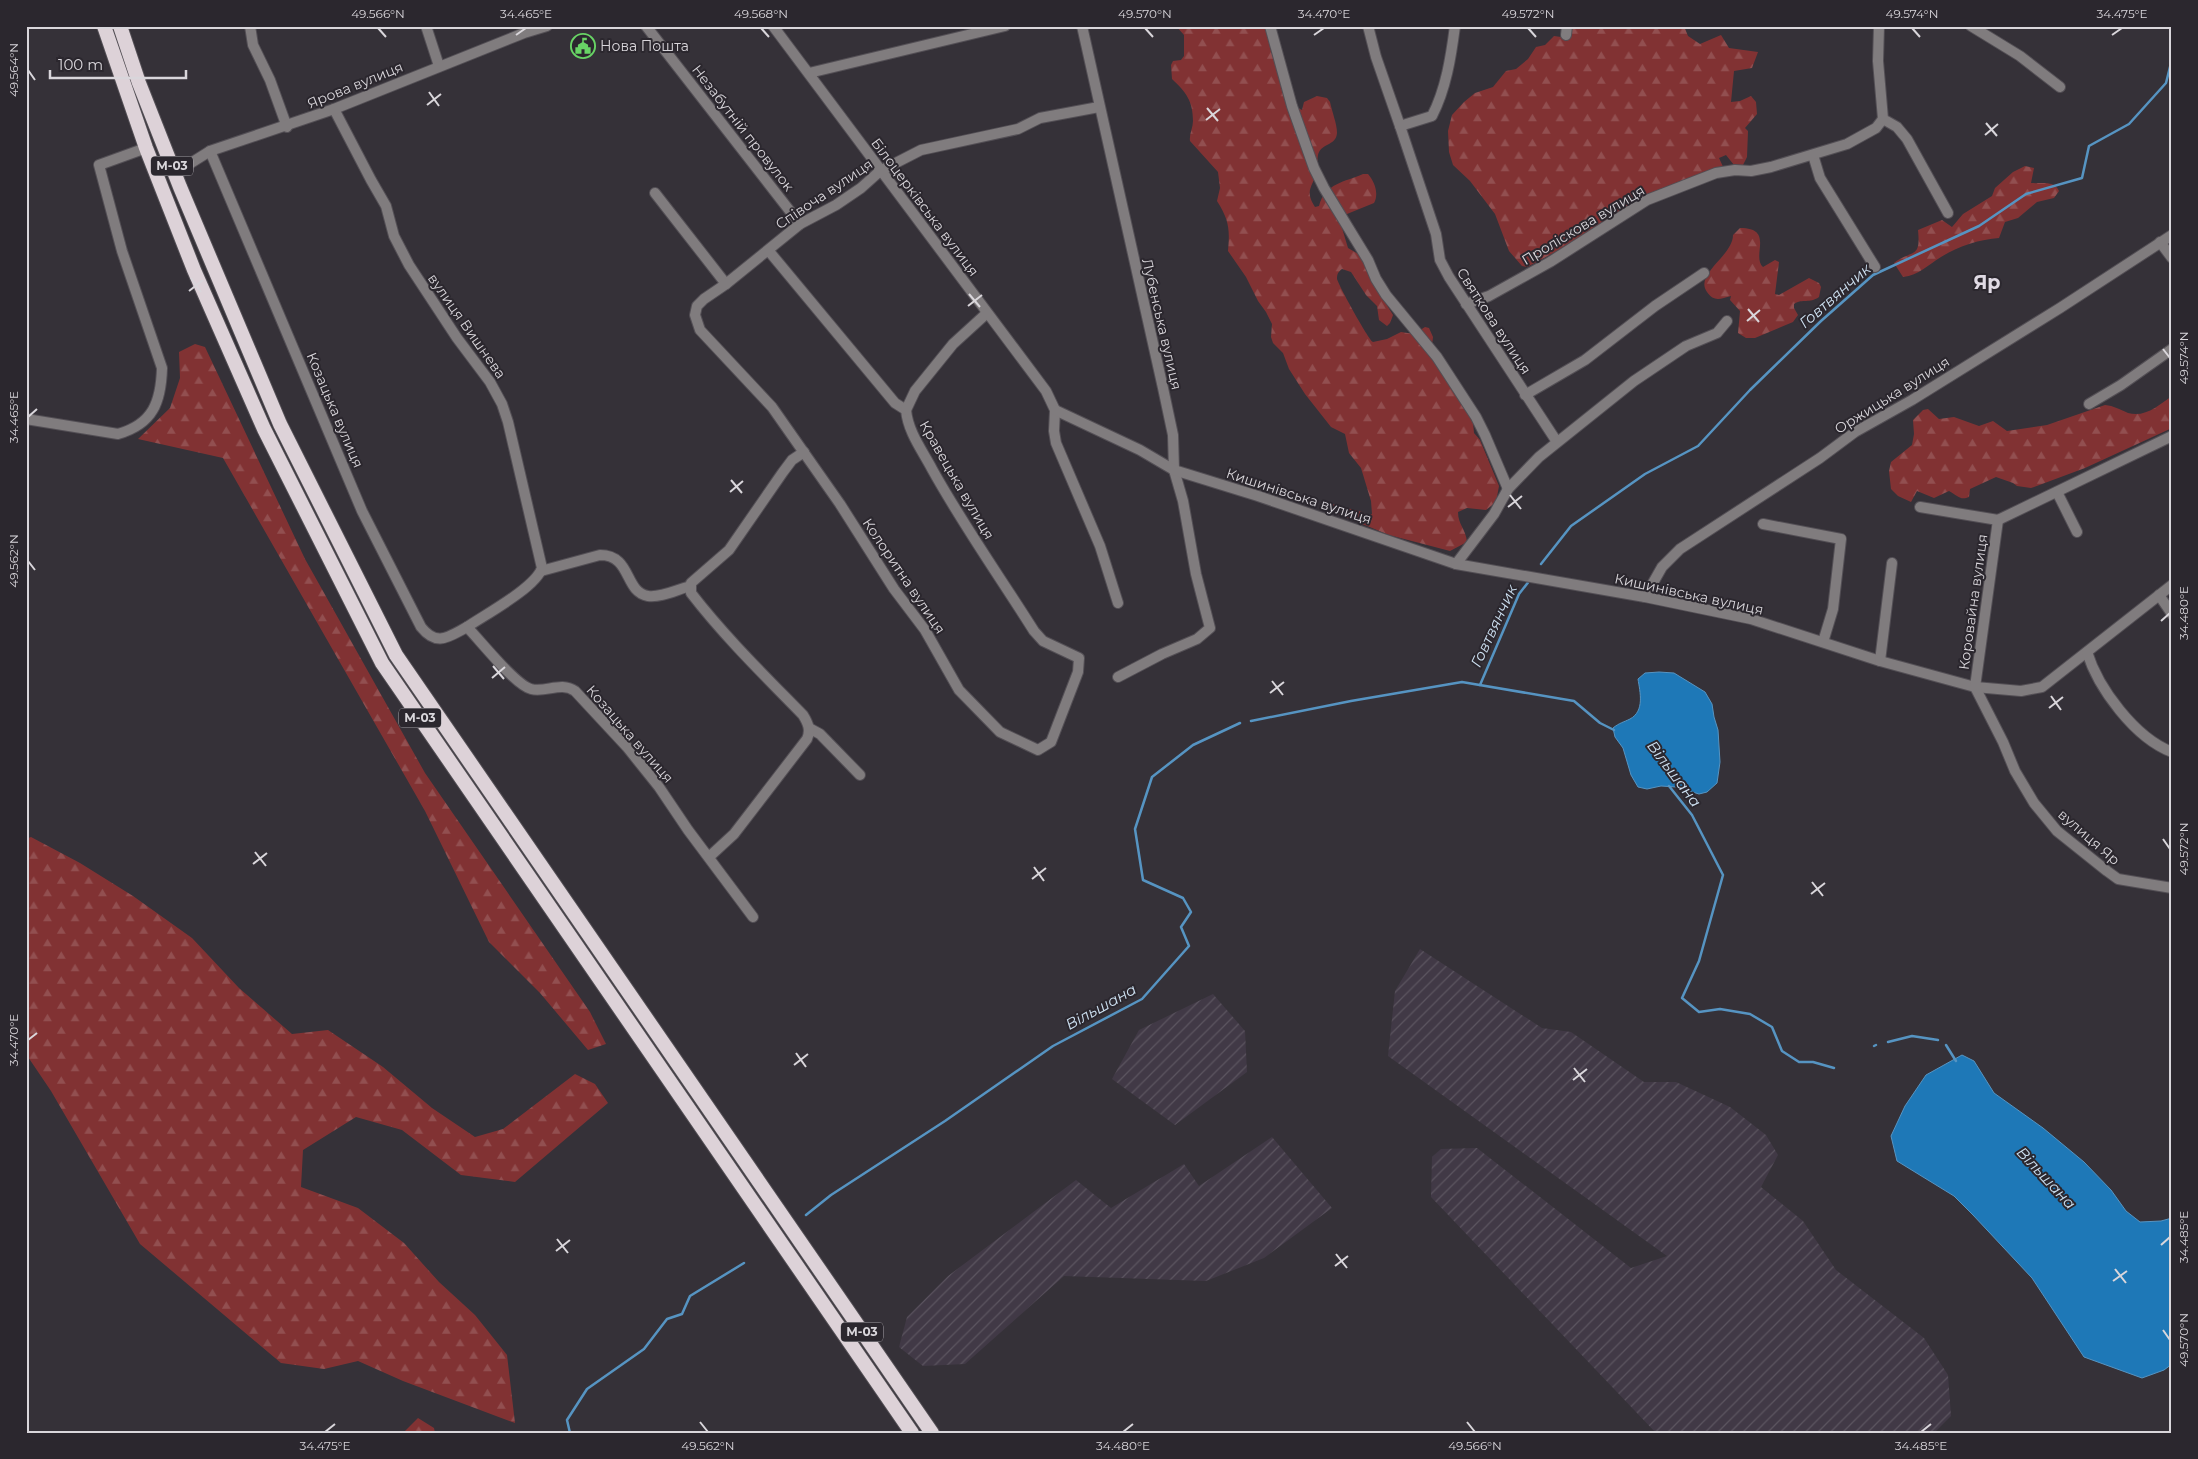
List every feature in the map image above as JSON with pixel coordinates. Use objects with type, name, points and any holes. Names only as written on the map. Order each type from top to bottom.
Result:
[{"type":"highway","name":"М-03","points":[[104,26],[146,148],[194,270],[264,429],[382,663],[912,1433]]},
{"type":"highway","name":"М-03","points":[[120,26],[139,83],[175,173],[228,304],[280,424],[396,655],[932,1433]]},
{"type":"street","points":[[250,26],[253,45],[270,80],[287,127]]},
{"type":"street","points":[[426,26],[439,66]]},
{"type":"street","name":"Ярова вулиця","points":[[175,173],[210,151],[287,127],[439,66],[547,26]]},
{"type":"street","name":"Незабутній провулок","points":[[646,26],[800,224]]},
{"type":"street","name":"Білоцерківська вулиця","points":[[773,26],[1046,391],[1054,410],[1056,443],[1100,546],[1118,602]]},
{"type":"street","points":[[809,73],[1006,26]]},
{"type":"street","name":"Лубенська вулиця","points":[[1082,26],[1171,425],[1174,470],[1183,501],[1196,574],[1210,628],[1197,639],[1118,677]]},
{"type":"street","points":[[1270,26],[1292,106],[1314,168],[1324,188],[1368,260],[1376,279],[1386,295],[1437,357],[1476,417],[1508,489]]},
{"type":"street","name":"Святкова вулиця","points":[[1368,26],[1376,57],[1436,234],[1440,260],[1448,278],[1557,442]]},
{"type":"street","points":[[1400,126],[1432,116],[1439,102],[1452,52],[1455,26]]},
{"type":"street","points":[[1879,26],[1878,61],[1883,120],[1897,127],[1907,138],[1948,213]]},
{"type":"street","points":[[1971,26],[2020,56],[2060,86]]},
{"type":"street","name":"Співоча вулиця","points":[[697,306],[800,224],[836,205],[861,188],[880,171],[921,150],[1018,129],[1040,118],[1099,107]]},
{"type":"street","name":"вулиця Вишнева","points":[[334,109],[370,180],[386,206],[394,236],[409,265],[457,338],[490,382],[502,404],[539,554],[541,571]]},
{"type":"street","name":"Проліскова вулиця","points":[[1466,304],[1489,296],[1550,262],[1647,200],[1716,173],[1758,170],[1847,144],[1876,128],[1883,120]]},
{"type":"street","points":[[26,419],[118,434],[132,430],[142,423],[156,404],[162,387],[162,368],[122,251],[100,165],[146,148]]},
{"type":"street","name":"Козацька вулиця","points":[[210,151],[362,511],[421,626],[427,634],[435,638],[444,639],[467,627],[528,586],[539,576],[541,571]]},
{"type":"street","points":[[1814,155],[1820,178],[1875,267]]},
{"type":"street","points":[[655,193],[726,284]]},
{"type":"street","name":"Оржицька вулиця","points":[[1645,597],[1662,568],[1680,549],[1820,458],[1855,432],[1912,400],[2060,308],[2172,235]]},
{"type":"street","points":[[2160,242],[2172,258]]},
{"type":"street","name":"Кравецька вулиця","points":[[768,250],[889,396],[906,410],[907,422],[912,434],[950,501],[1034,631],[1043,641],[1066,652]]},
{"type":"street","points":[[1525,395],[1584,360],[1655,306],[1704,273]]},
{"type":"street","name":"Колоритна вулиця","points":[[697,306],[695,315],[700,330],[772,407],[840,504],[894,589],[925,630],[959,690],[1000,732],[1038,750],[1051,742],[1078,672],[1079,658],[1066,652]]},
{"type":"street","points":[[906,410],[915,391],[953,344],[987,313]]},
{"type":"street","points":[[1456,564],[1494,514],[1508,489],[1522,472],[1634,381],[1686,346],[1717,333],[1727,321]]},
{"type":"street","points":[[2089,404],[2121,385],[2172,349]]},
{"type":"street","name":"Кишинівська вулиця","points":[[1054,410],[1140,450],[1174,470],[1258,496],[1456,564],[1645,597],[1751,619],[1880,661],[1975,687],[2021,691],[2042,687],[2172,585]]},
{"type":"street","points":[[1920,507],[1998,520],[2172,436]]},
{"type":"street","points":[[709,857],[734,834],[807,739],[809,728],[803,715],[749,662],[712,621],[691,593],[691,586],[695,579],[729,550],[792,460],[804,452]]},
{"type":"street","points":[[2057,492],[2077,532]]},
{"type":"street","name":"Коровайна вулиця","points":[[1975,687],[1998,520]]},
{"type":"street","points":[[1763,524],[1841,539],[1832,609],[1823,642]]},
{"type":"street","points":[[541,571],[600,555],[608,555],[617,559],[622,564],[638,590],[643,594],[655,596],[691,586]]},
{"type":"street","points":[[1880,661],[1892,563]]},
{"type":"street","points":[[2159,595],[2172,614]]},
{"type":"street","name":"Козацька вулиця","points":[[467,627],[526,687],[543,690],[565,686],[575,691],[627,747],[659,787],[754,917]]},
{"type":"street","points":[[2087,652],[2091,666],[2120,710],[2149,740],[2172,752]]},
{"type":"street","name":"вулиця Яр","points":[[1975,687],[2003,742],[2015,771],[2034,803],[2057,831],[2118,879],[2172,888]]},
{"type":"street","points":[[809,728],[820,734],[860,775]]},
{"type":"shaded area","points":[[1420,949],[1542,1028],[1571,1032],[1644,1082],[1676,1082],[1730,1107],[1766,1135],[1778,1155],[1761,1187],[1803,1221],[1836,1270],[1924,1338],[1948,1375],[1951,1416],[1934,1433],[1656,1433],[1431,1197],[1432,1157],[1441,1149],[1477,1148],[1631,1268],[1667,1256],[1388,1056],[1395,991]]},
{"type":"shaded area","points":[[1213,994],[1245,1031],[1247,1072],[1175,1125],[1112,1079],[1139,1030]]},
{"type":"shaded area","points":[[1272,1137],[1332,1208],[1264,1258],[1206,1281],[1064,1276],[965,1364],[923,1366],[899,1347],[907,1317],[948,1276],[1076,1180],[1111,1208],[1184,1164],[1199,1186]]},
{"type":"green space","points":[[1176,26],[1269,26],[1271,52],[1282,70],[1298,108],[1302,110],[1304,102],[1317,96],[1327,98],[1330,102],[1337,133],[1334,140],[1319,152],[1318,169],[1310,189],[1310,196],[1315,207],[1319,206],[1326,192],[1336,184],[1363,174],[1368,174],[1370,177],[1376,192],[1374,203],[1347,214],[1342,228],[1348,248],[1360,255],[1375,286],[1393,315],[1390,323],[1387,326],[1379,320],[1377,306],[1366,295],[1351,272],[1342,269],[1338,273],[1337,279],[1339,284],[1360,323],[1373,342],[1387,339],[1401,332],[1414,334],[1425,327],[1429,328],[1433,337],[1431,354],[1468,413],[1473,423],[1474,433],[1480,440],[1499,486],[1496,502],[1486,510],[1467,508],[1458,512],[1467,542],[1450,551],[1389,535],[1326,509],[1327,505],[1332,504],[1362,512],[1367,516],[1372,514],[1371,501],[1361,468],[1349,453],[1345,434],[1331,427],[1305,394],[1289,369],[1283,353],[1273,343],[1271,337],[1272,324],[1266,312],[1246,277],[1228,251],[1228,225],[1217,201],[1220,188],[1218,172],[1190,141],[1193,121],[1192,108],[1185,93],[1172,79],[1171,65],[1173,61],[1181,60],[1184,56],[1184,35]]},
{"type":"green space","points":[[1572,26],[1684,26],[1688,36],[1700,44],[1721,35],[1729,48],[1758,52],[1752,68],[1734,71],[1731,102],[1740,101],[1751,96],[1756,102],[1757,114],[1745,128],[1748,131],[1747,157],[1743,165],[1734,165],[1726,155],[1719,158],[1725,171],[1722,178],[1703,177],[1628,206],[1599,229],[1527,267],[1522,266],[1509,251],[1495,214],[1470,181],[1453,165],[1449,152],[1448,131],[1452,115],[1464,102],[1475,93],[1493,87],[1506,71],[1516,69],[1528,59],[1536,47],[1545,45],[1554,36],[1561,37]]},
{"type":"green space","points":[[2025,166],[2034,168],[2031,183],[2047,183],[2057,188],[2059,191],[2054,198],[2037,202],[2018,218],[2005,222],[1999,238],[1984,240],[1961,247],[1947,253],[1919,272],[1903,277],[1894,263],[1916,250],[1919,239],[1918,230],[1942,220],[1952,227],[1963,214],[1992,196],[1995,188],[2013,172]]},
{"type":"green space","points":[[1740,228],[1751,229],[1757,233],[1760,243],[1760,262],[1763,267],[1775,260],[1779,262],[1775,294],[1779,295],[1809,278],[1819,283],[1821,287],[1819,297],[1794,304],[1798,315],[1793,322],[1755,338],[1746,338],[1738,333],[1740,311],[1730,300],[1731,296],[1720,299],[1712,297],[1704,285],[1706,278],[1727,250],[1733,235]]},
{"type":"green space","points":[[195,344],[205,347],[305,559],[425,773],[590,1012],[606,1044],[588,1050],[540,993],[489,942],[425,811],[223,458],[138,439],[170,408],[180,378],[179,352]]},
{"type":"green space","points":[[2172,396],[2172,428],[2085,468],[2031,488],[2017,486],[1996,477],[1970,489],[1969,497],[1966,498],[1959,497],[1949,491],[1934,498],[1917,491],[1911,502],[1898,496],[1891,489],[1889,471],[1891,462],[1912,445],[1914,434],[1913,420],[1923,410],[1928,409],[1939,419],[1954,417],[1979,426],[1993,421],[2007,431],[2047,425],[2105,405],[2128,413],[2140,414],[2152,410]]},
{"type":"green space","points":[[31,837],[80,863],[133,896],[192,938],[239,988],[292,1034],[328,1030],[383,1067],[432,1108],[475,1137],[503,1129],[575,1074],[595,1084],[608,1103],[515,1182],[461,1175],[402,1130],[356,1117],[303,1150],[301,1187],[358,1208],[404,1243],[439,1282],[475,1315],[507,1355],[515,1423],[403,1381],[358,1361],[324,1369],[281,1363],[140,1244],[51,1091],[26,1054],[26,839]]},
{"type":"green space","points":[[418,1418],[434,1428],[435,1433],[403,1433]]},
{"type":"water","points":[[1645,673],[1674,673],[1705,692],[1712,704],[1718,730],[1720,762],[1717,783],[1707,792],[1699,794],[1676,787],[1661,786],[1647,789],[1638,787],[1631,775],[1623,748],[1615,737],[1613,728],[1635,716],[1640,706],[1638,679]]},
{"type":"water","points":[[1962,1055],[1974,1061],[1994,1093],[2043,1128],[2084,1162],[2111,1190],[2126,1211],[2140,1222],[2161,1221],[2172,1218],[2172,1364],[2164,1370],[2142,1378],[2084,1357],[2032,1278],[1973,1215],[1954,1196],[1897,1161],[1891,1136],[1905,1106],[1926,1075]]},
{"type":"waterway","name":"Говтвянчик","points":[[1541,564],[1571,526],[1645,474],[1698,446],[1750,390],[1821,321],[1873,275],[1979,226],[2026,194],[2082,178],[2089,146],[2129,124],[2166,83],[2172,59]]},
{"type":"waterway","name":"Говтвянчик","points":[[1480,685],[1519,594],[1530,580]]},
{"type":"waterway","name":"Вільшана","points":[[1251,721],[1462,682],[1574,701],[1600,723],[1614,730]]},
{"type":"waterway","name":"Вільшана","points":[[806,1215],[831,1195],[945,1121],[1053,1046],[1142,999],[1189,946],[1181,927],[1191,912],[1183,898],[1143,880],[1135,829],[1152,777],[1193,745],[1240,723]]},
{"type":"waterway","name":"Вільшана","points":[[1669,786],[1692,815],[1723,875],[1699,961],[1682,998],[1699,1012],[1720,1009],[1750,1014],[1772,1027],[1782,1051],[1799,1062],[1813,1062],[1834,1068]]},
{"type":"waterway","name":"Вільшана","points":[[1888,1042],[1912,1036],[1938,1040]]},
{"type":"waterway","name":"Вільшана","points":[[1946,1045],[1956,1061]]},
{"type":"waterway","name":"Вільшана","points":[[570,1433],[567,1420],[587,1389],[644,1349],[667,1319],[682,1314],[690,1296],[744,1263]]},
{"type":"place","name":"Нова Пошта","points":[[583,46]]},
{"type":"district","name":"Яр","points":[[1987,282]]}]
